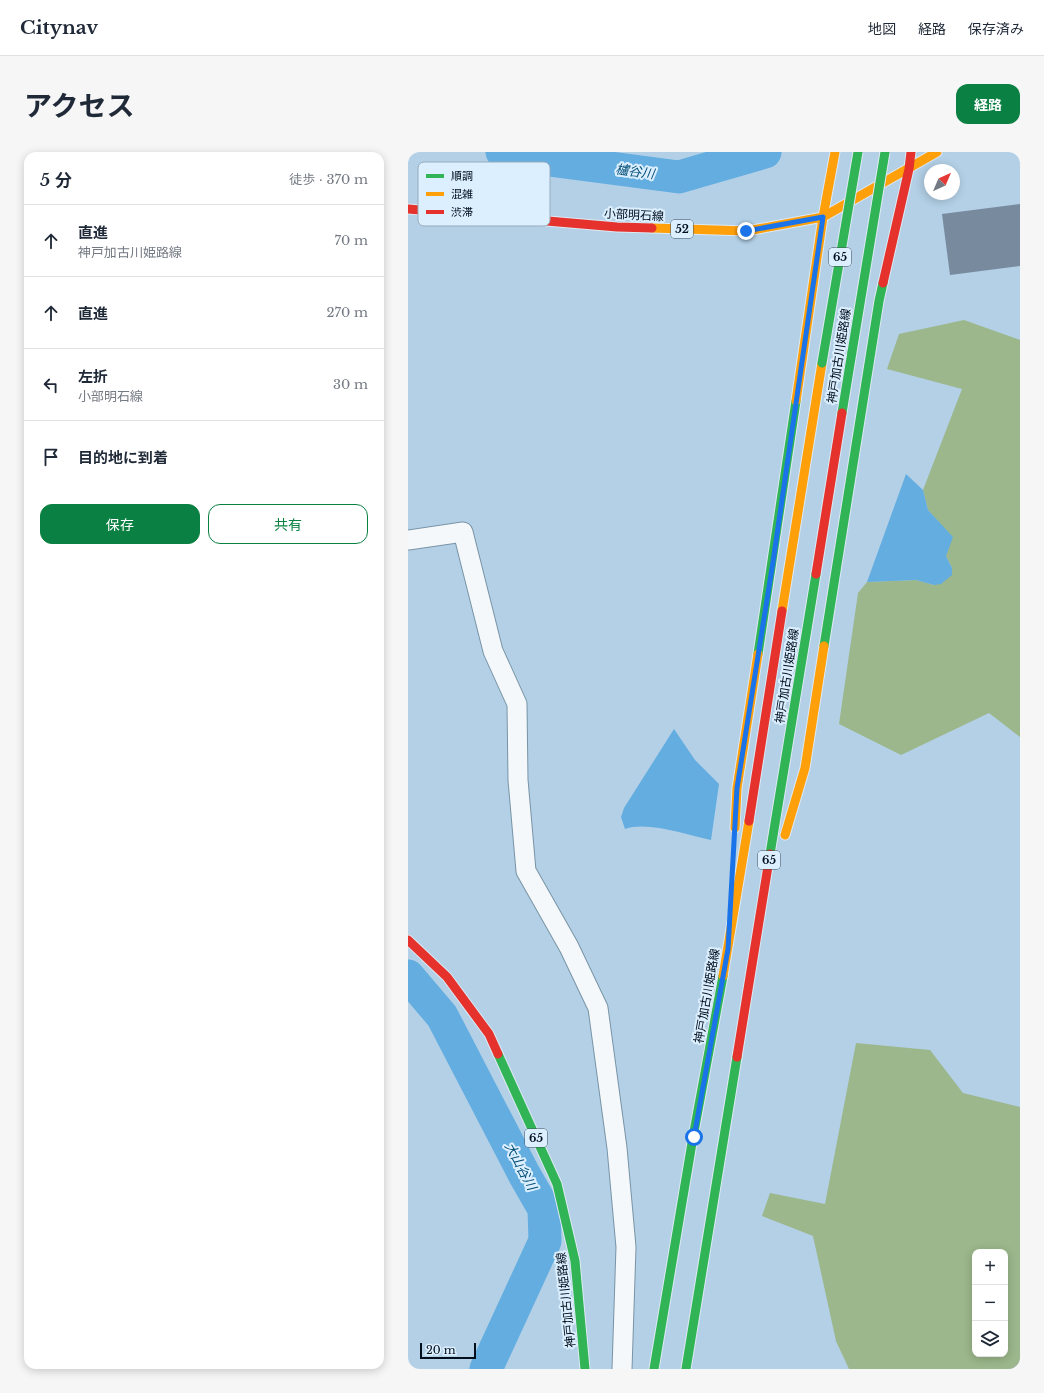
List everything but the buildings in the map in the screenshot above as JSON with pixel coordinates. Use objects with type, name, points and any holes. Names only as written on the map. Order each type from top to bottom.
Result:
[{"type":"main road","points":[[735,834],[737,788],[773,562],[823,217],[835,152]]},
{"type":"main road","name":"神戸加古川姫路線","points":[[654,1369],[728,949],[822,362],[858,152]]},
{"type":"main road","name":"神戸加古川姫路線","points":[[686,1369],[885,152]]},
{"type":"main road","points":[[760,918],[805,768],[879,301],[911,152]]},
{"type":"main road","name":"小部明石線","points":[[550,221],[617,227],[746,231],[823,217],[937,152]]},
{"type":"main road","name":"小部明石線","points":[[408,209],[418,210]]},
{"type":"main road","points":[[728,949],[733,857]]},
{"type":"main road","name":"神戸加古川姫路線","points":[[408,940],[447,977],[489,1034],[557,1184],[575,1261],[585,1369]]},
{"type":"street","points":[[408,540],[463,532],[493,650],[517,704],[518,780],[526,871],[569,947],[598,1008],[617,1148],[626,1247],[622,1369]]},
{"type":"green space","points":[[964,320],[1020,340],[1020,737],[989,713],[901,755],[839,724],[858,593],[867,582],[916,580],[934,585],[952,568],[946,556],[952,537],[928,510],[923,490],[962,389],[887,369],[899,334]]},
{"type":"green space","points":[[856,1043],[930,1050],[963,1093],[1020,1107],[1020,1369],[849,1369],[836,1341],[813,1236],[762,1216],[770,1193],[825,1204]]},
{"type":"water","points":[[906,474],[923,490],[928,510],[953,537],[946,556],[952,568],[952,575],[941,584],[934,585],[916,580],[867,582]]},
{"type":"water","points":[[674,729],[695,760],[719,784],[711,840],[656,828],[634,827],[625,829],[621,817],[624,808]]},
{"type":"waterway","name":"櫨谷川","points":[[502,152],[526,157],[679,177],[765,152]]},
{"type":"waterway","name":"大山谷川","points":[[408,976],[442,1016],[524,1174],[544,1209],[545,1241],[486,1369]]},
{"type":"traffic: fast","points":[[822,363],[858,152]]},
{"type":"traffic: fast","points":[[852,352],[885,152]]},
{"type":"traffic: fast","points":[[824,646],[883,283]]},
{"type":"traffic: fast","points":[[842,413],[852,352]]},
{"type":"traffic: fast","points":[[758,654],[796,401]]},
{"type":"traffic: fast","points":[[770,854],[816,574]]},
{"type":"traffic: fast","points":[[654,1369],[693,1137],[723,976]]},
{"type":"traffic: fast","points":[[498,1054],[557,1184],[575,1261],[585,1369]]},
{"type":"traffic: fast","points":[[686,1369],[737,1057]]},
{"type":"traffic: slow","points":[[796,401],[823,217],[835,152]]},
{"type":"traffic: slow","points":[[652,228],[747,231],[823,217],[937,152]]},
{"type":"traffic: slow","points":[[782,611],[822,363]]},
{"type":"traffic: slow","points":[[785,835],[805,768],[824,646]]},
{"type":"traffic: slow","points":[[735,828],[737,788],[758,654]]},
{"type":"traffic: slow","points":[[723,976],[749,821]]},
{"type":"traffic: jam","points":[[883,283],[909,169],[911,152]]},
{"type":"traffic: jam","points":[[408,209],[418,210]]},
{"type":"traffic: jam","points":[[550,221],[617,227],[652,228]]},
{"type":"traffic: jam","points":[[816,574],[842,413]]},
{"type":"traffic: jam","points":[[749,821],[782,611]]},
{"type":"traffic: jam","points":[[737,1057],[770,854]]},
{"type":"traffic: jam","points":[[408,940],[447,977],[489,1034],[498,1054]]},
{"type":"route","points":[[694,1137],[728,949],[737,788],[773,562],[823,217],[746,231]]}]
